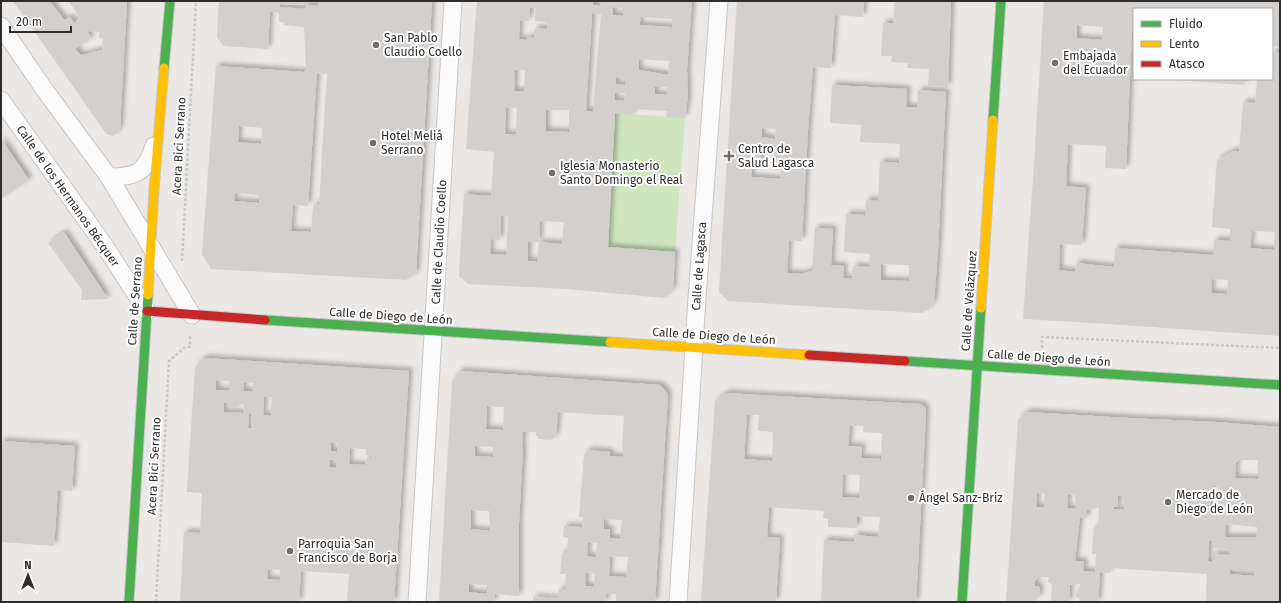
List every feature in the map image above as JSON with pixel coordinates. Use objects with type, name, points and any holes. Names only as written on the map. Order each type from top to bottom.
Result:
[{"type":"main road","name":"Calle de Serrano","points":[[129,602],[151,246],[170,1]]},
{"type":"main road","name":"Calle de Velázquez","points":[[962,602],[1001,1]]},
{"type":"main road","name":"Calle de Diego de León","points":[[147,311],[1280,385]]},
{"type":"street","name":"Calle de Claudio Coello","points":[[417,602],[453,1]]},
{"type":"street","name":"Calle de Lagasca","points":[[678,602],[718,1]]},
{"type":"street","points":[[1,26],[44,89],[109,177],[192,315]]},
{"type":"street","name":"Calle de los Hermanos Bécquer","points":[[1,100],[104,245],[147,311]]},
{"type":"street","points":[[109,177],[126,176],[141,170],[148,164],[160,127]]},
{"type":"path","name":"Acera Bici Serrano","points":[[181,269],[196,1]]},
{"type":"path","points":[[1040,369],[1042,337],[1280,348]]},
{"type":"path","name":"Acera Bici Serrano","points":[[156,602],[169,361],[184,348],[190,347],[190,343]]},
{"type":"green space","points":[[615,113],[685,118],[675,252],[608,247]]},
{"type":"building","points":[[13,1],[50,1],[64,20],[70,17],[74,23],[80,18],[69,1],[127,1],[120,128],[113,136],[108,135]],"holes":[[[87,31],[99,32],[99,38],[103,39],[102,50],[81,55],[75,49],[91,38]]]},
{"type":"building","points":[[219,1],[248,1],[263,3],[263,1],[304,1],[303,5],[280,4],[280,7],[305,9],[305,5],[318,6],[318,1],[432,1],[416,273],[406,280],[211,269],[202,254],[216,66],[304,72],[306,69],[304,27],[283,25],[284,22],[279,22],[279,13],[270,11],[268,49],[224,46],[217,38]],"holes":[[[317,73],[327,74],[319,205],[314,204],[313,207],[311,232],[291,231],[293,205],[308,206]],[[239,126],[262,128],[261,144],[238,142]],[[235,193],[259,195],[259,203],[234,201]]]},
{"type":"building","points":[[477,1],[593,1],[593,5],[600,6],[600,1],[692,1],[687,70],[688,96],[685,118],[666,117],[667,111],[634,109],[633,115],[615,113],[608,247],[675,252],[673,289],[664,298],[567,289],[468,284],[459,276],[464,194],[491,196],[494,152],[466,149]],"holes":[[[613,7],[623,8],[623,15],[613,15]],[[530,8],[536,8],[535,21],[547,22],[547,29],[535,28],[534,38],[528,37],[527,40],[519,39],[520,20],[529,21]],[[592,14],[601,14],[593,111],[586,111]],[[641,17],[672,19],[672,27],[639,25]],[[639,59],[669,61],[668,75],[639,70]],[[515,70],[525,70],[524,91],[514,91]],[[616,77],[625,78],[625,85],[616,84]],[[655,87],[667,87],[667,95],[655,94]],[[615,93],[625,93],[624,101],[614,100]],[[506,107],[517,108],[516,134],[505,134]],[[546,110],[569,110],[569,132],[546,131]],[[501,216],[508,216],[506,255],[490,254],[491,239],[500,240]],[[540,221],[564,222],[562,244],[539,242]],[[528,242],[539,242],[537,261],[528,261]]]},
{"type":"building","points":[[737,1],[864,1],[863,17],[835,15],[831,68],[813,67],[802,241],[789,240],[787,273],[801,274],[812,271],[815,228],[833,229],[831,265],[844,266],[843,278],[852,278],[853,266],[869,267],[870,254],[844,252],[846,214],[865,215],[866,200],[878,201],[880,162],[899,163],[900,144],[860,142],[861,125],[830,123],[832,85],[907,89],[906,107],[917,107],[918,90],[946,92],[934,302],[929,309],[921,313],[728,301],[719,292]],"holes":[[[762,128],[776,129],[775,139],[762,137]],[[761,154],[774,155],[773,169],[781,170],[780,179],[751,177],[752,168],[760,168]],[[881,264],[909,265],[909,281],[881,280]]]},
{"type":"building","points":[[895,1],[951,1],[948,87],[928,86],[929,69],[907,68],[908,63],[891,62],[892,56],[881,56],[883,23],[893,23]]},
{"type":"building","points":[[1044,1],[1280,1],[1280,46],[1273,46],[1273,8],[1133,8],[1126,169],[1105,168],[1106,146],[1068,144],[1066,186],[1086,188],[1082,245],[1060,244],[1059,270],[1075,272],[1076,263],[1114,267],[1115,248],[1213,255],[1214,240],[1230,241],[1230,229],[1212,227],[1217,160],[1233,151],[1239,152],[1243,102],[1255,103],[1257,80],[1273,80],[1273,52],[1280,53],[1280,336],[1023,319]],"holes":[[[1077,25],[1103,27],[1102,40],[1077,38]],[[1252,231],[1275,232],[1274,250],[1250,248]],[[1212,279],[1228,280],[1227,294],[1211,293]]]},
{"type":"building","points":[[1175,80],[1245,80],[1244,85]]},
{"type":"building","points":[[1,139],[29,180],[1,199]]},
{"type":"building","points":[[64,232],[108,299],[81,300],[82,290],[48,243]]},
{"type":"building","points":[[204,358],[409,371],[394,602],[347,602],[349,574],[301,571],[299,602],[180,602],[184,532],[200,533],[202,493],[187,492],[195,367]],"holes":[[[216,380],[229,381],[229,390],[216,390]],[[244,382],[253,383],[252,392],[243,391]],[[264,397],[272,397],[271,415],[263,415]],[[224,403],[229,403],[229,407],[239,407],[239,404],[244,404],[243,413],[224,412]],[[249,414],[252,414],[251,428],[248,428]],[[331,442],[338,443],[337,451],[331,451]],[[350,448],[366,449],[366,455],[371,456],[371,459],[366,458],[365,465],[349,464]],[[330,460],[336,460],[336,468],[330,467]],[[268,569],[280,570],[280,580],[267,579]]]},
{"type":"building","points":[[460,371],[660,385],[668,394],[655,602],[616,602],[616,594],[606,594],[606,602],[533,602],[533,597],[559,599],[559,589],[565,589],[566,574],[560,574],[562,553],[567,553],[568,538],[563,537],[564,526],[582,527],[583,517],[579,517],[584,455],[588,450],[610,452],[610,456],[624,457],[622,447],[624,416],[558,412],[556,436],[551,440],[539,439],[536,432],[523,432],[519,523],[519,596],[495,594],[494,602],[439,602],[452,381]],"holes":[[[487,406],[504,407],[503,430],[486,429]],[[475,446],[493,447],[493,457],[475,456]],[[471,510],[489,511],[490,531],[471,529]],[[604,519],[622,520],[620,539],[610,538],[610,529],[604,529]],[[588,542],[597,543],[596,558],[587,556]],[[610,556],[628,557],[626,577],[609,576]],[[586,572],[595,573],[594,587],[585,586]],[[469,584],[487,585],[487,594],[469,592]]]},
{"type":"building","points":[[726,393],[920,404],[925,407],[926,413],[916,602],[821,602],[824,540],[854,542],[854,535],[878,537],[880,517],[857,516],[857,528],[828,527],[828,519],[823,518],[824,511],[769,507],[767,537],[780,538],[776,602],[701,602],[715,401]],"holes":[[[747,415],[759,415],[758,431],[773,432],[772,461],[744,459]],[[850,425],[864,426],[863,432],[882,433],[881,459],[861,458],[862,447],[848,446]],[[843,474],[860,475],[859,498],[842,497]]]},
{"type":"building","points":[[1027,412],[1216,422],[1280,427],[1280,602],[1206,602],[1207,574],[1110,568],[1110,573],[1100,572],[1098,602],[1079,602],[1079,598],[1076,597],[1076,592],[1080,590],[1080,584],[1073,584],[1070,585],[1069,602],[1051,602],[1052,585],[1048,582],[1049,577],[1039,577],[1035,581],[1035,586],[1040,588],[1040,595],[1039,597],[1034,598],[1034,602],[1006,602],[1018,420]],"holes":[[[1239,460],[1258,460],[1258,479],[1235,478],[1236,463]],[[1212,486],[1218,486],[1217,516],[1210,515]],[[1037,493],[1045,494],[1044,507],[1036,507]],[[1068,494],[1075,495],[1076,509],[1067,508]],[[1118,496],[1124,496],[1124,510],[1113,509],[1114,507],[1118,507]],[[1099,508],[1098,527],[1094,527],[1092,554],[1096,554],[1095,572],[1083,571],[1084,561],[1075,561],[1080,517],[1087,518],[1087,510]],[[1226,524],[1257,527],[1256,537],[1225,537]],[[1209,540],[1214,541],[1213,548],[1229,549],[1229,555],[1213,554],[1212,562],[1208,561]],[[1230,570],[1254,571],[1254,576],[1230,574]]]},
{"type":"building","points":[[1,441],[75,446],[72,491],[58,490],[54,546],[1,542]]},
{"type":"traffic: fast","points":[[164,68],[170,1]]},
{"type":"traffic: fast","points":[[993,120],[1001,1]]},
{"type":"traffic: fast","points":[[129,602],[148,295]]},
{"type":"traffic: fast","points":[[962,602],[981,308]]},
{"type":"traffic: fast","points":[[265,320],[610,342]]},
{"type":"traffic: fast","points":[[905,361],[1280,385]]},
{"type":"traffic: slow","points":[[148,295],[154,190],[164,68]]},
{"type":"traffic: slow","points":[[981,308],[993,120]]},
{"type":"traffic: slow","points":[[610,342],[809,355]]},
{"type":"traffic: jam","points":[[147,311],[265,320]]},
{"type":"traffic: jam","points":[[809,355],[905,361]]},
{"type":"place","name":"San Pablo Claudio Coello","points":[[376,45]]},
{"type":"place","name":"Embajada del Ecuador","points":[[1055,63]]},
{"type":"place","name":"Hotel Meliá Serrano","points":[[373,143]]},
{"type":"place","name":"Centro de Salud Lagasca","points":[[729,156]]},
{"type":"place","name":"Iglesia Monasterio Santo Domingo el Real","points":[[552,173]]},
{"type":"place","name":"Ángel Sanz-Briz","points":[[911,498]]},
{"type":"place","name":"Mercado de Diego de León","points":[[1168,502]]},
{"type":"place","name":"Parroquia San Francisco de Borja","points":[[290,551]]}]
